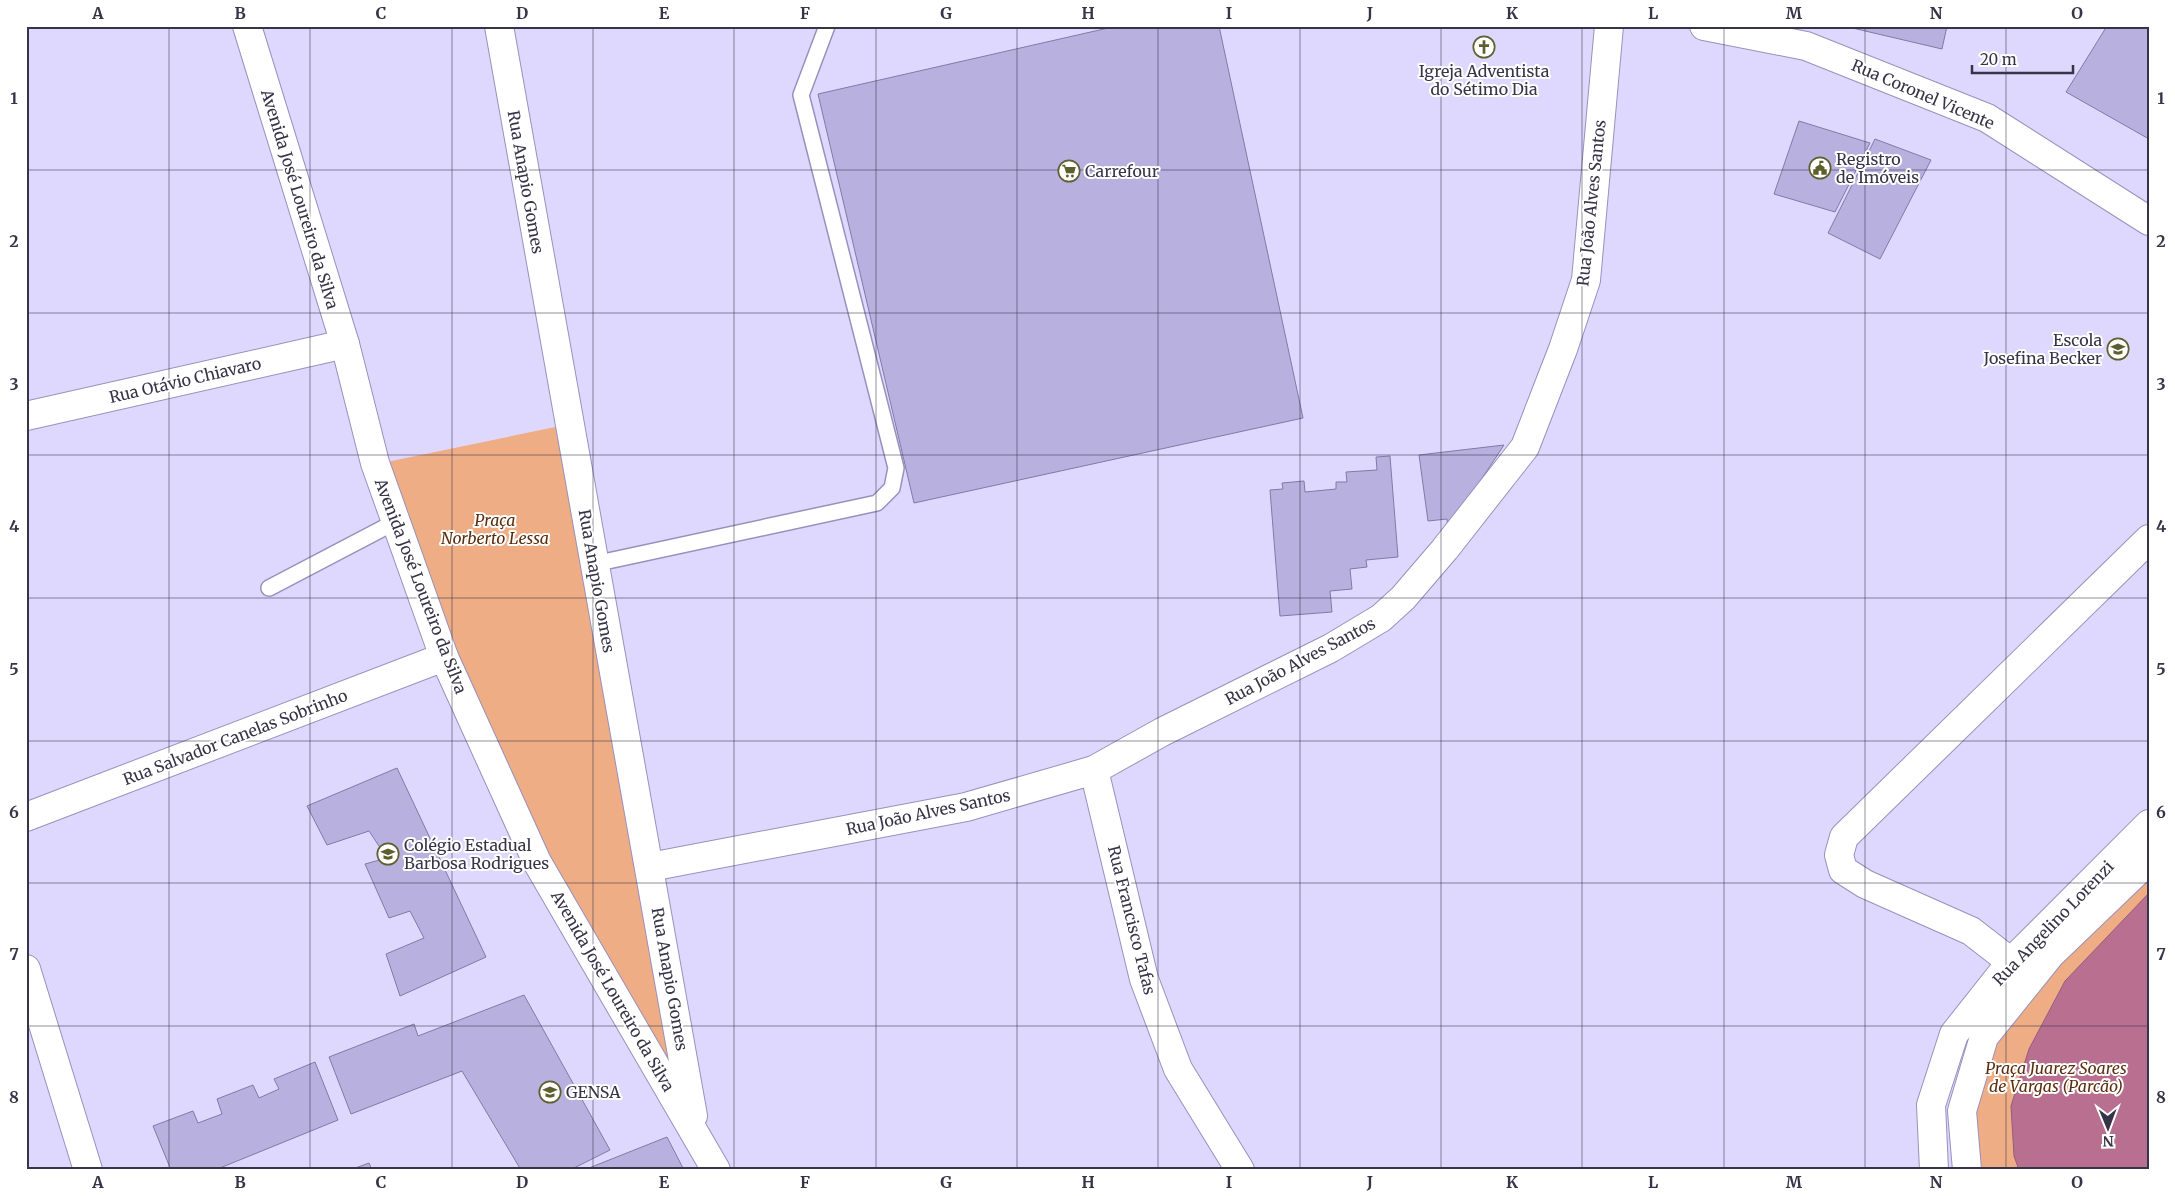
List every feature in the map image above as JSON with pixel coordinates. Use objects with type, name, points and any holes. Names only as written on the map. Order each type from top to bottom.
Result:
[{"type":"street","name":"Avenida José Loureiro da Silva","points":[[246,26],[345,344],[375,462],[444,657],[537,862],[716,1170]]},
{"type":"street","name":"Rua Anapio Gomes","points":[[498,26],[650,867],[696,1135]]},
{"type":"street","name":"Rua João Alves Santos","points":[[650,867],[966,807],[1094,770],[1162,732],[1331,648],[1381,618],[1403,598],[1445,549],[1525,447],[1563,349],[1586,280],[1609,26]]},
{"type":"street","name":"Rua Coronel Vicente","points":[[1704,26],[1806,46],[1987,118],[2149,221]]},
{"type":"street","name":"Rua Otávio Chiavaro","points":[[26,416],[345,344]]},
{"type":"street","points":[[2011,962],[1971,931],[1865,884],[1843,870],[1839,855],[1844,837],[2149,538]]},
{"type":"street","name":"Rua Salvador Canelas Sobrinho","points":[[26,817],[444,657]]},
{"type":"street","name":"Rua Francisco Tafas","points":[[1094,770],[1144,979],[1178,1069],[1240,1170]]},
{"type":"street","name":"Rua Angelino Lorenzi","points":[[1934,1170],[1931,1105],[1954,1034],[2011,962],[2149,824]]},
{"type":"street","points":[[1967,1166],[1962,1111],[1984,1037],[2050,955],[2149,860]]},
{"type":"street","points":[[26,969],[88,1170]]},
{"type":"lane","points":[[594,564],[877,503],[892,488],[896,468],[801,95],[827,26]]},
{"type":"lane","points":[[269,588],[395,522]]},
{"type":"green space","name":"Praça Norberto Lessa","points":[[565,425],[692,1123],[537,858],[377,464]]},
{"type":"green space","name":"Praça Juarez Soares de Vargas (Parcão)","points":[[2149,844],[2149,1170],[1955,1170],[1972,1033],[2028,960]]},
{"type":"shaded area","name":"Praça Juarez Soares de Vargas (Parcão)","points":[[2149,893],[2149,1170],[2019,1170],[2014,1156],[2011,1106],[2029,1049],[2065,981]]},
{"type":"building","points":[[1117,26],[1219,26],[1303,418],[914,503],[818,94]]},
{"type":"building","points":[[1844,26],[1947,26],[1942,49]]},
{"type":"building","points":[[2107,26],[2149,26],[2149,139],[2066,92]]},
{"type":"building","name":"Registro de Imóveis","points":[[1799,121],[1870,143],[1835,212],[1774,194]]},
{"type":"building","points":[[1875,139],[1931,160],[1880,259],[1828,233]]},
{"type":"building","points":[[1504,445],[1448,530],[1447,519],[1428,521],[1419,455]]},
{"type":"building","points":[[1390,456],[1398,557],[1366,560],[1367,567],[1350,569],[1352,589],[1330,591],[1332,612],[1280,616],[1270,490],[1283,489],[1282,483],[1304,481],[1305,492],[1336,489],[1336,482],[1347,482],[1346,472],[1377,470],[1376,457]]},
{"type":"building","points":[[397,768],[486,957],[400,996],[386,954],[424,938],[410,911],[389,918],[365,864],[387,858],[369,831],[327,845],[307,806]]},
{"type":"building","points":[[524,995],[610,1150],[570,1170],[521,1170],[462,1071],[351,1114],[329,1057],[414,1024],[418,1036]]},
{"type":"building","points":[[315,1062],[338,1120],[215,1170],[171,1170],[153,1126],[193,1111],[198,1123],[222,1114],[217,1099],[253,1085],[259,1098],[279,1089],[274,1079]]},
{"type":"building","points":[[667,1137],[684,1170],[584,1170]]},
{"type":"building","points":[[369,1163],[372,1170],[350,1170]]},
{"type":"place","name":"Igreja Adventista do Sétimo Dia","points":[[1484,47]]},
{"type":"place","name":"Registro de Imóveis","points":[[1820,168]]},
{"type":"place","name":"Carrefour","points":[[1069,171]]},
{"type":"place","name":"Escola Josefina Becker","points":[[2118,349]]},
{"type":"place","name":"Colégio Estadual Barbosa Rodrigues","points":[[388,854]]},
{"type":"place","name":"GENSA","points":[[550,1092]]}]
